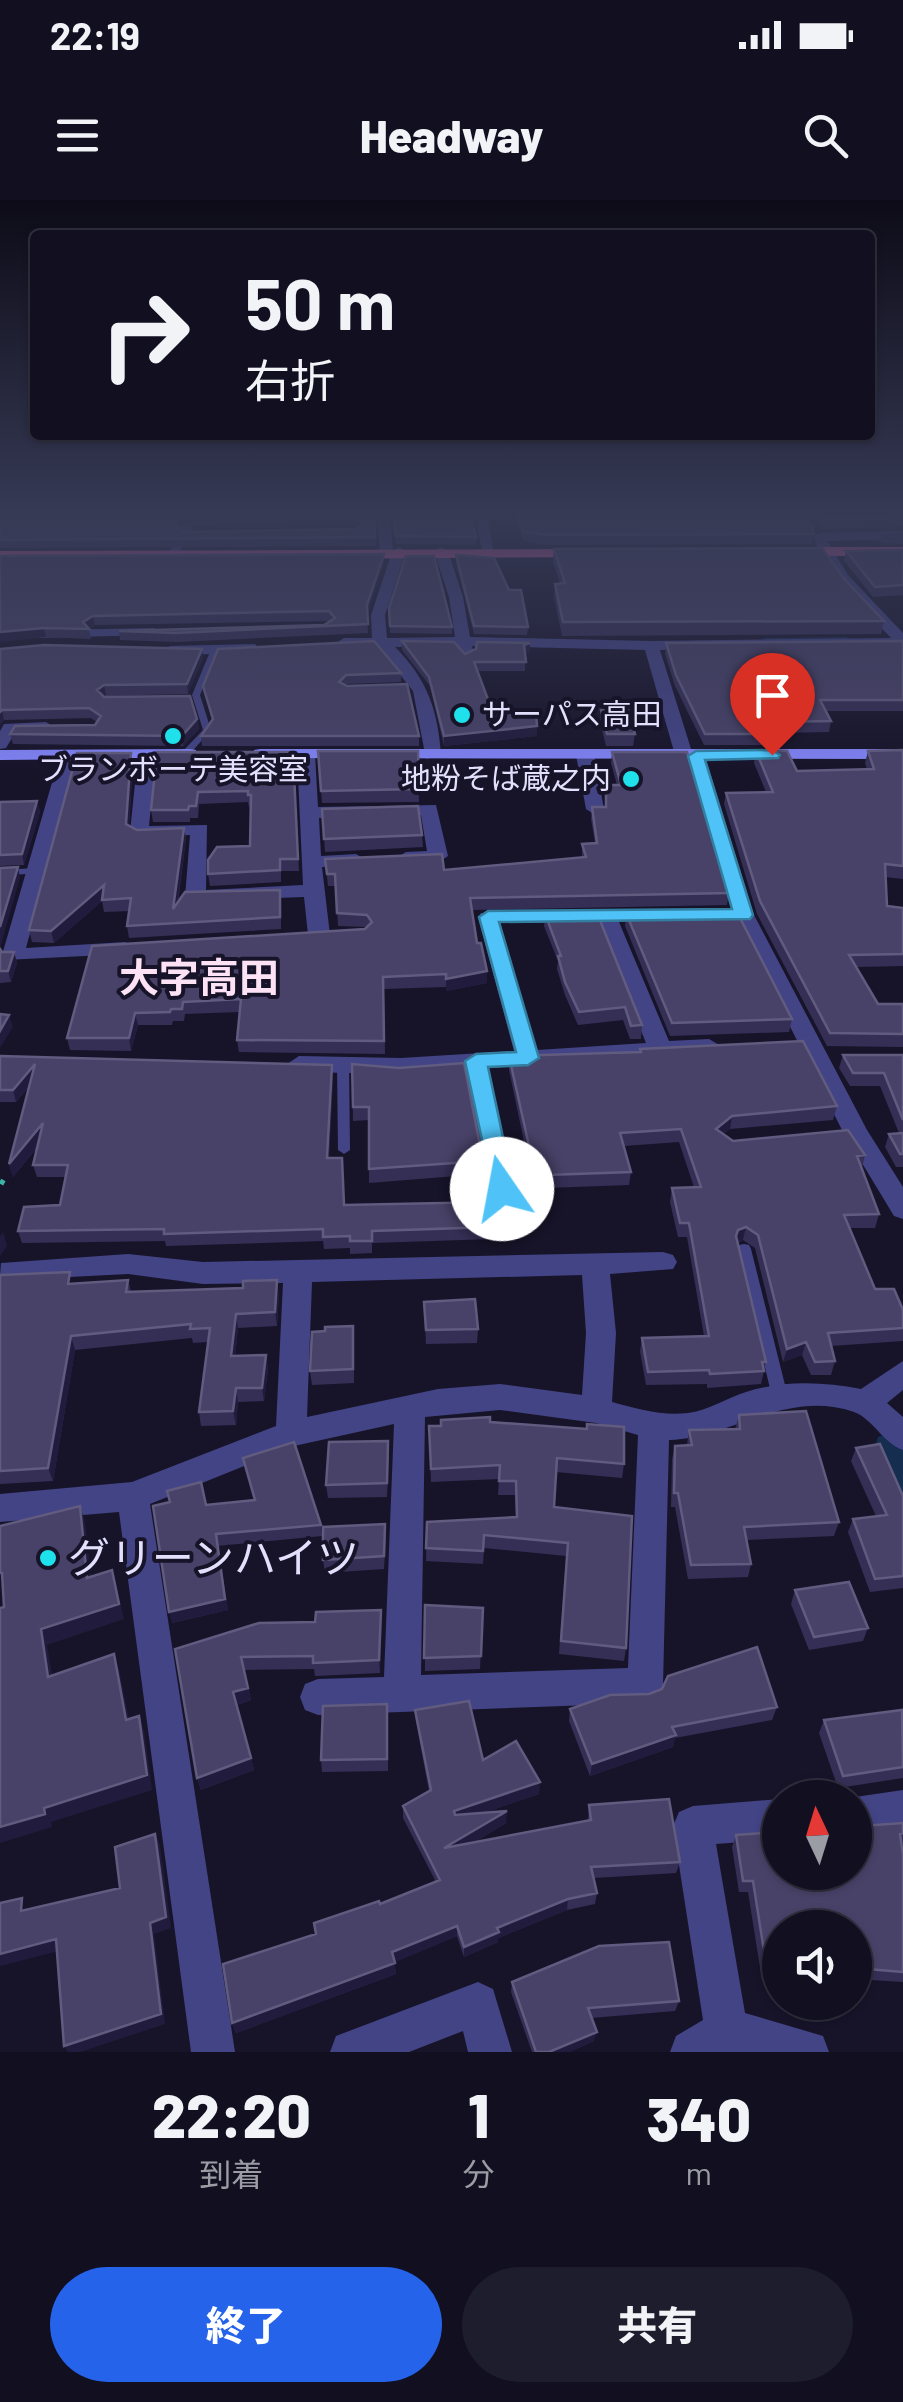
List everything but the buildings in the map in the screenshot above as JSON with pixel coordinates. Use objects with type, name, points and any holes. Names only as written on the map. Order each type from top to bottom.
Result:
[{"type":"street","points":[[382,599],[380,633],[422,687],[432,720],[432,754]]},
{"type":"street","points":[[453,599],[466,649]]},
{"type":"street","points":[[867,599],[902,642]]},
{"type":"street","points":[[340,627],[466,649],[550,658],[553,644],[902,642]]},
{"type":"street","points":[[0,635],[160,631]]},
{"type":"street","points":[[325,644],[380,633]]},
{"type":"street","points":[[0,650],[46,646],[121,649]]},
{"type":"street","points":[[158,651],[270,646]]},
{"type":"street","points":[[651,646],[690,756],[734,915],[805,1048],[903,1209]]},
{"type":"street","points":[[398,658],[466,649]]},
{"type":"street","points":[[0,744],[10,728],[58,727]]},
{"type":"street","points":[[69,754],[36,871],[8,945],[13,955],[147,946]]},
{"type":"street","points":[[148,754],[139,832],[200,830],[194,898],[313,890]]},
{"type":"street","points":[[306,754],[319,935]]},
{"type":"street","points":[[0,755],[903,754]]},
{"type":"street","points":[[585,755],[594,809]]},
{"type":"street","points":[[310,813],[429,809],[438,856],[313,862]]},
{"type":"street","points":[[528,1058],[488,917],[685,916]]},
{"type":"street","points":[[606,917],[660,1048]]},
{"type":"street","points":[[265,1064],[476,1061],[734,1046]]},
{"type":"street","points":[[805,1048],[852,1057]]},
{"type":"street","points":[[476,1061],[502,1189]]},
{"type":"street","points":[[819,1133],[855,1130]]},
{"type":"street","points":[[11,1270],[128,1264],[203,1273],[298,1272],[662,1262]]},
{"type":"street","points":[[594,1264],[601,1333],[596,1410]]},
{"type":"street","points":[[290,1434],[298,1272]]},
{"type":"street","points":[[866,1402],[903,1373]]},
{"type":"street","points":[[0,1508],[132,1496],[290,1434],[438,1402],[500,1396],[596,1410],[654,1427],[693,1426],[751,1403],[780,1397],[828,1395],[866,1402],[903,1437]]},
{"type":"street","points":[[402,1694],[410,1409]]},
{"type":"street","points":[[318,1697],[645,1685],[654,1427]]},
{"type":"street","points":[[132,1496],[212,2052]]},
{"type":"street","points":[[872,1813],[903,1810]]},
{"type":"street","points":[[762,1820],[693,1826],[709,2041],[807,2052]]},
{"type":"street","points":[[352,2052],[478,2004],[490,2052]]},
{"type":"lane","points":[[185,754],[207,730],[197,700],[215,649]]},
{"type":"lane","points":[[403,688],[422,687]]},
{"type":"lane","points":[[179,700],[197,700]]},
{"type":"lane","points":[[0,873],[36,871]]},
{"type":"lane","points":[[343,1065],[344,1150]]},
{"type":"lane","points":[[744,1249],[780,1397]]},
{"type":"path","points":[[0,1181],[9,1186]]},
{"type":"waterway","points":[[765,640],[846,639]]},
{"type":"waterway","points":[[890,1447],[889,1459],[903,1486]]},
{"type":"place","name":"サーパス高田","points":[[462,715]]},
{"type":"place","name":"ブランボーテ美容室","points":[[173,736]]},
{"type":"place","name":"地粉そば蔵之内","points":[[631,779]]},
{"type":"place","name":"グリーンハイツ","points":[[48,1558]]},
{"type":"district","name":"大字高田","points":[[199,978]]},
{"type":"route","points":[[502,1189],[476,1061],[528,1058],[488,917],[744,915],[696,756],[772,755]]}]
